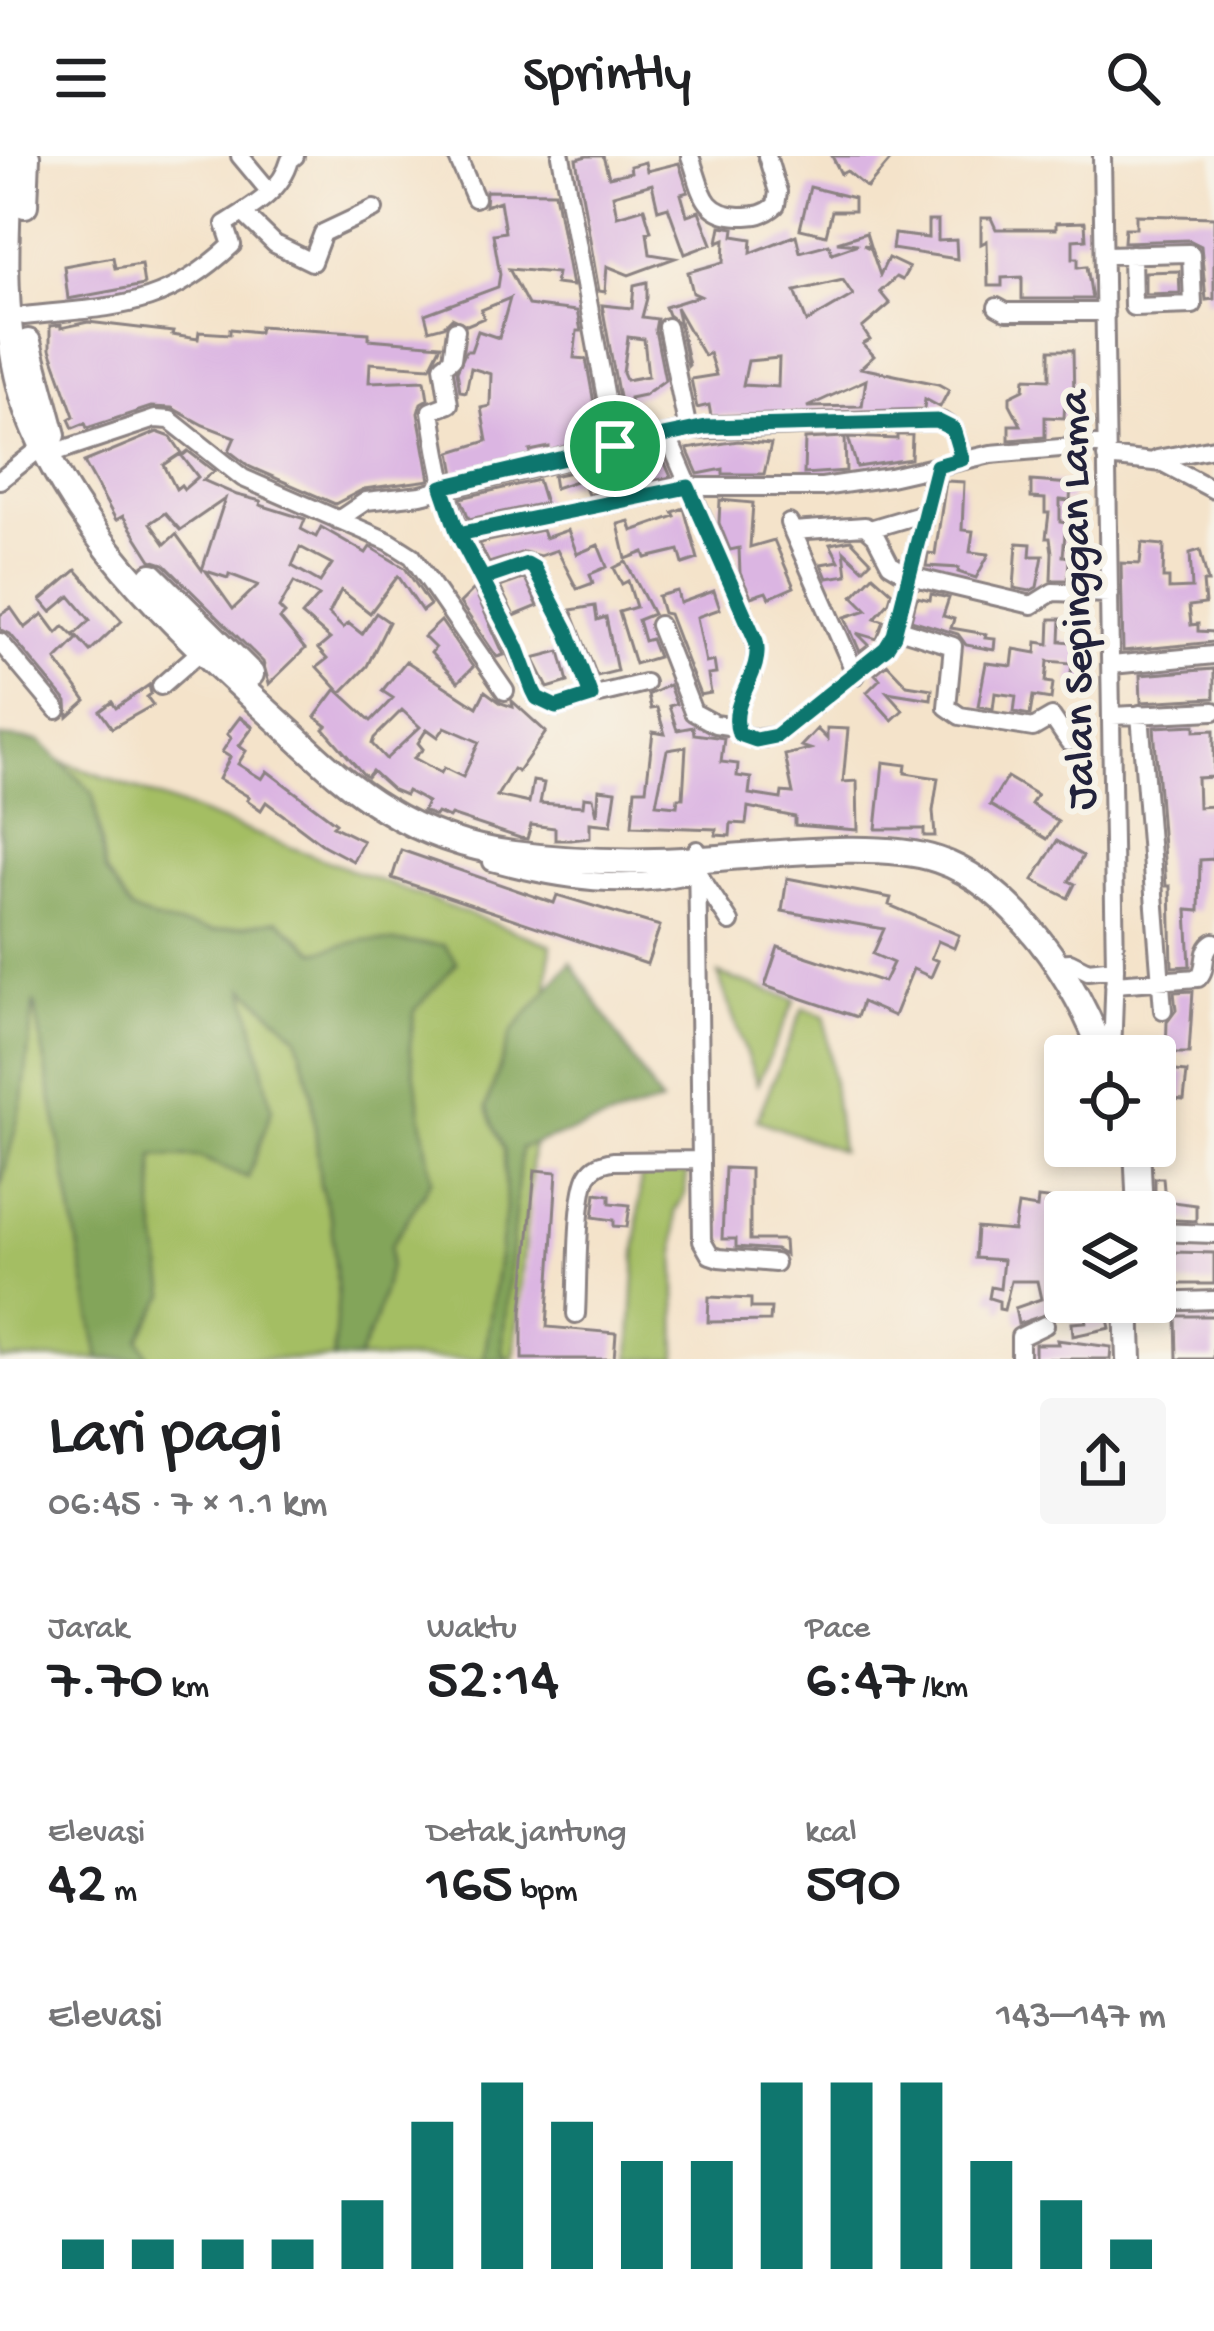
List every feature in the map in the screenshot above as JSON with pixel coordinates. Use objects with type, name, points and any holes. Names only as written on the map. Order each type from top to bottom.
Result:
[{"type":"highway","points":[[10,156],[9,320],[22,394],[82,515],[142,591],[201,651],[350,785],[386,810],[449,839],[510,854],[697,860],[854,841],[904,841],[940,848],[975,863],[1011,891],[1062,962],[1101,1035]]},
{"type":"highway","points":[[28,156],[24,316],[51,449],[155,580],[340,759],[383,793],[456,828],[510,842],[697,860]]},
{"type":"highway","points":[[1127,1323],[1129,1359]]},
{"type":"highway","points":[[1144,1359],[1147,1323]]},
{"type":"street","points":[[240,156],[270,191]]},
{"type":"street","points":[[24,316],[140,304],[200,274],[232,245],[225,224],[270,191],[295,156]]},
{"type":"street","points":[[457,156],[475,198]]},
{"type":"street","points":[[562,156],[615,446]]},
{"type":"street","points":[[690,156],[711,209],[735,216],[771,210],[778,192],[767,156]]},
{"type":"street","name":"Jalan Sepinggan Lama","points":[[1102,156],[1112,665],[1112,1035]]},
{"type":"street","points":[[243,213],[275,244],[312,262],[323,233],[374,208]]},
{"type":"street","points":[[1105,255],[1132,254],[1192,254],[1193,305],[1133,308],[1132,254]]},
{"type":"street","points":[[997,307],[1006,312],[1106,311]]},
{"type":"street","points":[[667,327],[688,430]]},
{"type":"street","points":[[449,404],[443,367],[452,359],[456,330]]},
{"type":"street","points":[[470,403],[431,411],[442,487],[458,534],[537,698],[556,707],[645,683]]},
{"type":"street","points":[[0,480],[51,449],[155,419],[170,420],[243,478],[403,549],[422,567],[505,691]]},
{"type":"street","points":[[338,520],[366,501],[421,495],[688,430],[941,421],[953,429],[962,459]]},
{"type":"street","points":[[668,435],[759,655],[735,716],[735,728]]},
{"type":"street","points":[[1150,460],[1214,448]]},
{"type":"street","points":[[458,534],[688,487],[822,487],[1028,449],[1106,451],[1150,460],[1180,469],[1214,490]]},
{"type":"street","points":[[659,626],[693,712],[735,728],[746,738],[771,739],[886,648],[896,628],[937,466]]},
{"type":"street","points":[[856,675],[791,527],[870,529],[924,513]]},
{"type":"street","points":[[870,529],[890,564],[910,576],[1032,604],[1053,592],[1110,595]]},
{"type":"street","points":[[483,579],[527,564],[534,568],[567,631],[591,696]]},
{"type":"street","points":[[896,628],[953,646],[947,707],[960,716],[1034,728],[1052,717],[1069,742]]},
{"type":"street","points":[[0,642],[57,710]]},
{"type":"street","points":[[161,686],[201,651]]},
{"type":"street","points":[[1112,665],[1214,655]]},
{"type":"street","points":[[1112,716],[1214,710]]},
{"type":"street","points":[[1140,714],[1163,1010]]},
{"type":"street","points":[[492,862],[536,874],[612,883],[674,879],[697,860]]},
{"type":"street","points":[[697,860],[730,922]]},
{"type":"street","points":[[697,860],[701,1234],[705,1249],[718,1258],[775,1263]]},
{"type":"street","points":[[1062,962],[1162,982],[1198,978],[1214,942]]},
{"type":"street","points":[[576,1314],[588,1173],[613,1161],[701,1160]]},
{"type":"street","points":[[1176,1233],[1214,1234]]},
{"type":"street","points":[[1176,1301],[1214,1300]]},
{"type":"street","points":[[1020,1359],[1020,1337],[1045,1325]]},
{"type":"green space","points":[[0,737],[40,741],[93,793],[105,871],[132,911],[214,931],[278,920],[316,952],[363,940],[444,945],[457,963],[415,1010],[410,1046],[432,1179],[391,1246],[375,1321],[358,1359],[333,1359],[338,1297],[331,1220],[320,1185],[312,1093],[297,1036],[245,988],[272,1109],[248,1178],[199,1157],[154,1156],[154,1214],[166,1295],[139,1339],[149,1359],[99,1359],[34,1001],[23,1099],[0,1190]]},
{"type":"green space","points":[[0,738],[551,945],[514,1359],[0,1359]]},
{"type":"green space","points":[[571,962],[661,1103],[521,1148],[502,1351],[508,1359],[484,1359],[506,1209],[504,1150],[486,1107],[511,1033]]},
{"type":"green space","points":[[718,974],[795,1000],[757,1084]]},
{"type":"green space","points":[[803,1008],[825,1016],[841,1151],[757,1120]]},
{"type":"green space","points":[[687,1170],[685,1194],[675,1211],[677,1359],[630,1359],[641,1171]]},
{"type":"building","points":[[603,156],[609,177],[631,172],[630,166],[645,162],[647,171],[679,163],[688,192],[681,194],[687,215],[699,211],[712,244],[685,254],[668,207],[658,210],[652,184],[613,195],[617,216],[644,208],[651,231],[647,232],[650,254],[675,258],[629,275],[607,266],[605,292],[599,291],[576,159]]},
{"type":"building","points":[[832,156],[894,156],[867,188],[847,171],[841,174]]},
{"type":"building","points":[[810,187],[854,198],[854,211],[832,211],[826,235],[800,229]]},
{"type":"building","points":[[486,191],[555,192],[572,286],[555,284],[557,273],[509,269],[528,305],[577,311],[581,331],[577,331],[574,358],[586,359],[600,436],[455,474],[451,452],[487,441],[481,408],[490,406],[491,374],[471,368],[466,392],[460,391],[457,371],[478,331],[499,338],[510,298],[481,310],[484,318],[467,325],[452,318],[429,330],[425,314],[498,287],[493,234],[505,232],[500,201],[485,206]]},
{"type":"building","points":[[1136,215],[1214,217],[1214,299],[1206,300],[1201,246],[1189,240],[1124,242],[1125,228],[1136,228]]},
{"type":"building","points":[[981,218],[991,218],[996,229],[1056,229],[1056,223],[1085,222],[1086,239],[1073,240],[1073,258],[1078,258],[1078,267],[1087,266],[1092,299],[1022,299],[1022,277],[1002,278],[1002,286],[988,286],[987,241],[981,244]]},
{"type":"building","points":[[928,221],[938,221],[938,241],[956,240],[957,259],[892,249],[894,234],[928,238]]},
{"type":"building","points":[[721,226],[734,228],[733,236],[752,239],[751,253],[796,235],[800,252],[829,244],[832,253],[858,244],[837,242],[866,233],[870,246],[863,245],[871,249],[880,275],[888,258],[909,268],[902,280],[896,277],[880,292],[890,304],[862,328],[870,340],[863,344],[874,356],[861,368],[938,384],[949,390],[940,407],[925,399],[924,409],[711,416],[709,405],[697,408],[691,379],[716,375],[709,353],[704,356],[676,307],[688,366],[679,323],[665,307],[700,296],[693,293],[688,272],[724,262],[725,239],[718,242]],"holes":[[[843,280],[853,295],[807,322],[795,291]],[[779,358],[778,387],[743,385],[748,361]],[[866,380],[862,406],[807,407]]]},
{"type":"building","points":[[113,257],[115,268],[141,264],[144,285],[68,299],[64,266]]},
{"type":"building","points":[[1179,271],[1180,293],[1145,294],[1145,272]]},
{"type":"building","points":[[647,282],[642,317],[657,319],[665,380],[644,395],[630,398],[632,424],[624,425],[602,305],[632,308],[634,285]],"holes":[[[628,337],[644,339],[648,376],[626,380]]]},
{"type":"building","points":[[88,322],[198,339],[199,332],[259,332],[260,326],[369,333],[369,339],[441,345],[430,367],[370,363],[369,382],[425,380],[428,399],[418,413],[430,480],[364,489],[335,504],[250,467],[229,451],[235,437],[172,408],[151,407],[87,428],[85,423],[73,428],[69,419],[74,416],[50,349],[50,326]]},
{"type":"building","points":[[1050,350],[1073,350],[1074,401],[1065,401],[1064,418],[1045,417],[1045,437],[1009,440],[1009,425],[1021,425],[1010,396],[1024,389],[1025,378],[1050,379]]},
{"type":"building","points":[[157,432],[171,437],[182,453],[164,465],[176,489],[181,485],[184,489],[198,477],[182,456],[188,451],[214,471],[203,480],[305,519],[301,529],[316,537],[321,527],[366,553],[370,547],[405,568],[430,605],[422,611],[398,576],[370,613],[341,590],[329,614],[343,628],[348,623],[362,634],[376,613],[389,622],[367,666],[341,693],[317,667],[327,659],[318,649],[330,639],[302,615],[319,596],[294,582],[279,608],[285,614],[280,619],[305,649],[269,684],[263,662],[164,564],[151,560],[123,516],[116,520],[84,462]],"holes":[[[225,499],[202,570],[176,534],[165,544],[150,523],[165,513],[180,530]],[[300,547],[332,564],[320,582],[292,566]],[[206,571],[258,585],[233,609]]]},
{"type":"building","points":[[897,435],[912,435],[911,459],[857,467],[848,437],[897,439]]},
{"type":"building","points":[[845,437],[846,471],[804,474],[805,439]]},
{"type":"building","points":[[738,441],[771,444],[764,474],[723,474],[723,469],[698,474],[687,449]]},
{"type":"building","points":[[660,452],[671,477],[588,495],[582,479],[555,488],[553,476]]},
{"type":"building","points":[[538,480],[545,503],[469,519],[461,498]]},
{"type":"building","points":[[946,481],[964,482],[962,530],[973,531],[970,552],[989,554],[976,578],[958,572],[959,568],[926,566],[928,553],[935,554]]},
{"type":"building","points":[[1031,481],[1071,484],[1070,501],[1060,500],[1060,522],[1066,523],[1063,556],[1069,557],[1068,580],[1051,580],[1052,552],[1050,538],[1046,538],[1049,513],[1045,513],[1045,499],[1031,498]]},
{"type":"building","points":[[720,500],[753,503],[750,547],[774,540],[794,587],[769,598],[766,592],[751,597],[740,573],[739,548],[730,550],[719,523]]},
{"type":"building","points":[[684,508],[698,559],[683,564],[679,550],[646,558],[644,552],[626,559],[618,524],[629,521],[632,531],[675,516],[673,512]]},
{"type":"building","points":[[542,530],[545,538],[568,530],[577,554],[598,545],[607,567],[590,574],[593,583],[577,589],[557,550],[540,556],[524,552],[489,563],[479,543]]},
{"type":"building","points":[[851,540],[871,561],[863,569],[844,551],[847,575],[827,578],[821,564],[839,561],[830,544]]},
{"type":"building","points":[[1017,543],[1031,544],[1030,556],[1043,556],[1037,587],[1030,591],[1014,588]]},
{"type":"building","points":[[1142,543],[1164,545],[1163,578],[1169,578],[1169,589],[1192,588],[1190,553],[1200,550],[1208,582],[1203,582],[1205,604],[1189,606],[1191,625],[1198,624],[1198,631],[1214,632],[1214,642],[1123,651],[1121,563],[1140,564]]},
{"type":"building","points":[[626,562],[653,614],[638,620],[644,641],[651,639],[658,657],[635,664],[619,612],[636,607],[628,581],[622,584],[614,568]]},
{"type":"building","points":[[76,570],[122,621],[90,651],[75,634],[90,620],[70,596],[51,612],[41,600]]},
{"type":"building","points":[[873,575],[892,592],[875,618],[884,621],[877,639],[857,633],[869,645],[860,652],[845,617],[867,610],[853,596]]},
{"type":"building","points":[[525,578],[538,606],[514,616],[500,587]]},
{"type":"building","points":[[474,589],[504,655],[497,657],[460,603]]},
{"type":"building","points":[[677,591],[680,603],[714,591],[720,609],[697,617],[706,663],[714,661],[716,674],[708,675],[711,693],[700,695],[669,614],[663,613],[658,596]]},
{"type":"building","points":[[931,594],[949,598],[943,616],[954,619],[951,628],[986,634],[985,638],[995,639],[994,650],[966,645],[958,634],[911,620],[917,597],[930,600]]},
{"type":"building","points":[[595,606],[597,620],[606,617],[617,671],[597,676],[571,610]]},
{"type":"building","points":[[11,608],[25,628],[43,614],[57,633],[64,626],[77,639],[56,660],[86,701],[68,717],[67,702],[10,634],[0,629],[0,615]]},
{"type":"building","points":[[1050,619],[1061,619],[1060,641],[1092,644],[1091,685],[1070,683],[1072,663],[1048,661],[1046,682],[1053,683],[1051,699],[1033,696],[1030,715],[1014,712],[1016,696],[995,693],[993,709],[978,706],[986,663],[1012,666],[1014,649],[1036,653],[1037,642],[1049,644]]},
{"type":"building","points":[[441,621],[473,667],[458,682],[431,653],[435,648],[424,637]]},
{"type":"building","points":[[560,651],[568,682],[548,688],[533,658]]},
{"type":"building","points":[[406,661],[477,707],[485,691],[513,707],[512,701],[546,732],[518,772],[513,769],[497,796],[529,803],[533,781],[544,783],[540,803],[583,806],[584,797],[593,798],[597,815],[599,789],[616,791],[611,825],[590,823],[590,838],[555,840],[555,828],[531,825],[527,839],[423,811],[427,802],[407,791],[405,795],[393,790],[372,771],[367,777],[363,774],[315,717],[336,689],[371,721],[393,698],[382,691]],"holes":[[[402,710],[420,727],[386,759],[372,744]],[[445,727],[479,742],[463,777],[444,768],[441,773],[414,758],[423,749],[418,743],[427,729],[438,737]]]},
{"type":"building","points":[[887,664],[907,685],[932,689],[931,699],[887,692],[903,710],[892,720],[867,692],[880,679],[875,674]]},
{"type":"building","points":[[1214,669],[1214,698],[1141,702],[1140,675]]},
{"type":"building","points":[[149,685],[147,697],[153,705],[112,728],[100,711],[112,702],[116,708]]},
{"type":"building","points":[[669,685],[676,704],[669,706],[677,730],[693,727],[694,734],[724,738],[721,762],[738,764],[737,776],[751,778],[749,794],[781,799],[782,792],[793,793],[785,755],[810,749],[801,746],[817,729],[827,739],[827,728],[848,729],[843,782],[857,781],[858,830],[795,825],[795,817],[748,807],[746,824],[731,823],[730,836],[716,835],[716,829],[632,826],[635,789],[646,789],[653,732],[665,734],[648,695]],"holes":[[[686,747],[683,798],[678,798],[677,806],[656,804],[667,750]]]},
{"type":"building","points":[[240,717],[253,727],[239,746],[246,751],[238,764],[262,779],[267,771],[336,823],[333,826],[363,841],[353,861],[266,802],[261,810],[219,779],[230,757],[222,752],[231,738],[227,734]]},
{"type":"building","points":[[1195,725],[1195,731],[1214,730],[1214,777],[1197,778],[1198,807],[1214,806],[1214,859],[1200,860],[1199,911],[1187,910],[1190,966],[1172,967],[1170,886],[1166,886],[1154,727]]},
{"type":"building","points":[[883,762],[906,765],[905,773],[938,778],[935,836],[924,836],[924,829],[876,829]]},
{"type":"building","points":[[1007,777],[1037,795],[1031,804],[1058,822],[1047,839],[990,805]]},
{"type":"building","points":[[1057,841],[1083,856],[1069,881],[1075,884],[1068,898],[1033,880]]},
{"type":"building","points":[[401,850],[554,903],[557,895],[660,926],[647,964],[392,878]]},
{"type":"building","points":[[787,878],[891,898],[889,905],[959,935],[954,948],[938,941],[931,958],[938,961],[931,977],[913,969],[894,1016],[862,1002],[857,1017],[765,986],[778,947],[884,982],[893,963],[873,954],[884,929],[782,911]]},
{"type":"building","points":[[1193,991],[1189,1053],[1176,1053],[1176,1035],[1167,1035],[1167,1022],[1176,1010],[1174,992]]},
{"type":"building","points":[[1176,1071],[1187,1072],[1184,1100],[1176,1099]]},
{"type":"building","points":[[725,1168],[750,1169],[750,1240],[784,1240],[785,1255],[736,1247],[736,1239],[722,1239]]},
{"type":"building","points":[[535,1170],[557,1172],[547,1327],[616,1333],[614,1359],[522,1359]]},
{"type":"building","points":[[1155,1178],[1163,1178],[1164,1191],[1155,1191]]},
{"type":"building","points":[[596,1193],[610,1195],[610,1203],[630,1205],[627,1227],[593,1217]]},
{"type":"building","points":[[1038,1198],[1044,1199],[1044,1315],[1018,1324],[1015,1308],[1041,1299],[1037,1281],[1011,1281],[1004,1310],[999,1309],[999,1301],[989,1298],[991,1287],[1000,1289],[1003,1260],[975,1258],[977,1228],[1014,1231],[1018,1205],[1037,1208]]},
{"type":"building","points":[[1176,1202],[1196,1205],[1196,1221],[1176,1220]]},
{"type":"building","points":[[1176,1252],[1214,1253],[1214,1284],[1176,1284]]},
{"type":"building","points":[[709,1297],[751,1299],[751,1308],[771,1308],[770,1321],[708,1322]]},
{"type":"building","points":[[1176,1316],[1214,1316],[1214,1359],[1177,1359]]},
{"type":"building","points":[[1072,1323],[1109,1323],[1110,1328],[1073,1336]]},
{"type":"building","points":[[1057,1340],[1111,1347],[1110,1359],[1035,1359],[1035,1344],[1058,1344]]},
{"type":"route","points":[[615,446],[442,487],[458,534],[517,647],[537,698],[556,707],[591,696],[567,631],[534,568],[527,564],[483,579],[458,534],[688,487],[756,641],[756,666],[735,716],[739,734],[756,740],[776,736],[886,648],[894,635],[937,466],[962,459],[953,429],[937,421],[706,427],[615,446]]}]
